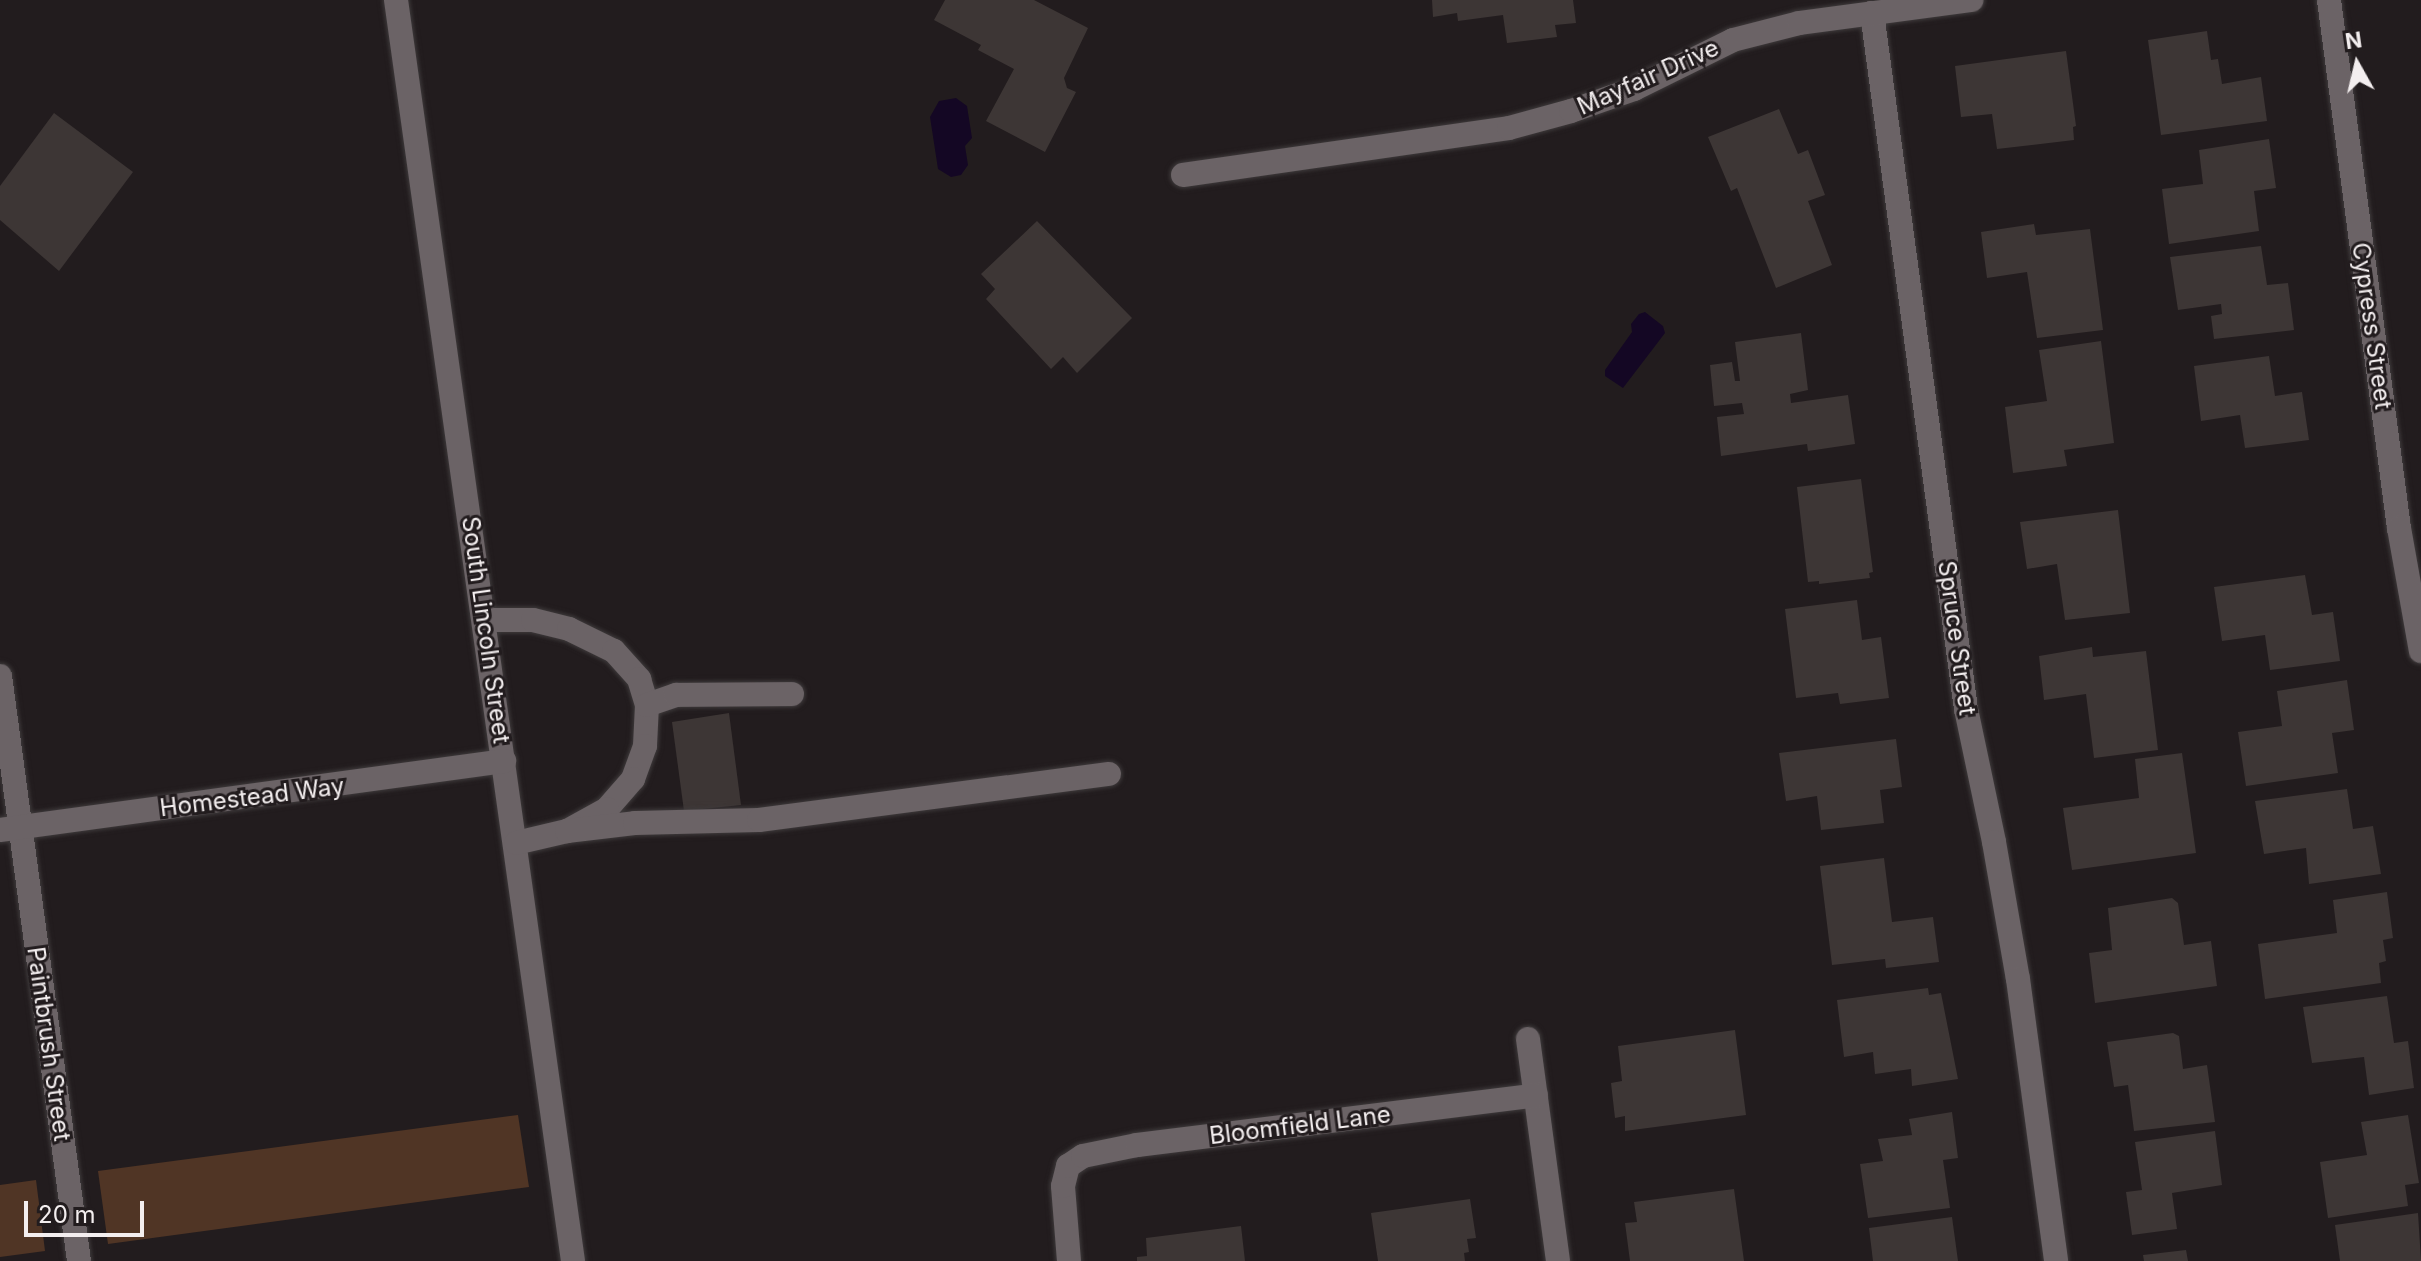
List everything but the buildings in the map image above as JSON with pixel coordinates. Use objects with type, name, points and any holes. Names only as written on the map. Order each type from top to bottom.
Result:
[{"type":"street","name":"South Lincoln Street","points":[[396,0],[573,1261]]},
{"type":"street","name":"Mayfair Drive","points":[[1183,175],[1509,128],[1634,89],[1733,40],[1799,23],[1971,0]]},
{"type":"street","name":"Cypress Street","points":[[2329,0],[2399,528],[2421,651]]},
{"type":"street","name":"Spruce Street","points":[[1872,13],[1966,709],[2018,979],[2056,1261]]},
{"type":"street","points":[[485,620],[533,620],[569,629],[614,651],[639,679],[647,705],[645,746],[633,779],[607,809],[567,831]]},
{"type":"street","name":"Paintbrush Street","points":[[0,676],[10,829],[79,1261]]},
{"type":"street","points":[[647,705],[676,695],[792,694]]},
{"type":"street","name":"Homestead Way","points":[[10,829],[504,761]]},
{"type":"street","points":[[516,843],[567,831],[635,823],[759,820],[1109,774]]},
{"type":"street","points":[[1528,1039],[1558,1261]]},
{"type":"street","name":"Bloomfield Lane","points":[[1069,1261],[1063,1206],[1068,1166],[1083,1156],[1137,1145],[1536,1095]]},
{"type":"shaded area","points":[[956,98],[967,106],[972,138],[965,146],[968,165],[961,175],[951,177],[938,169],[930,117],[939,101]]},
{"type":"shaded area","points":[[1645,312],[1663,326],[1665,333],[1623,388],[1605,376],[1605,370],[1632,332],[1631,324]]},
{"type":"shaded area","points":[[518,1115],[529,1187],[108,1244],[98,1171]]},
{"type":"shaded area","points":[[36,1180],[45,1251],[0,1257],[0,1185]]}]
